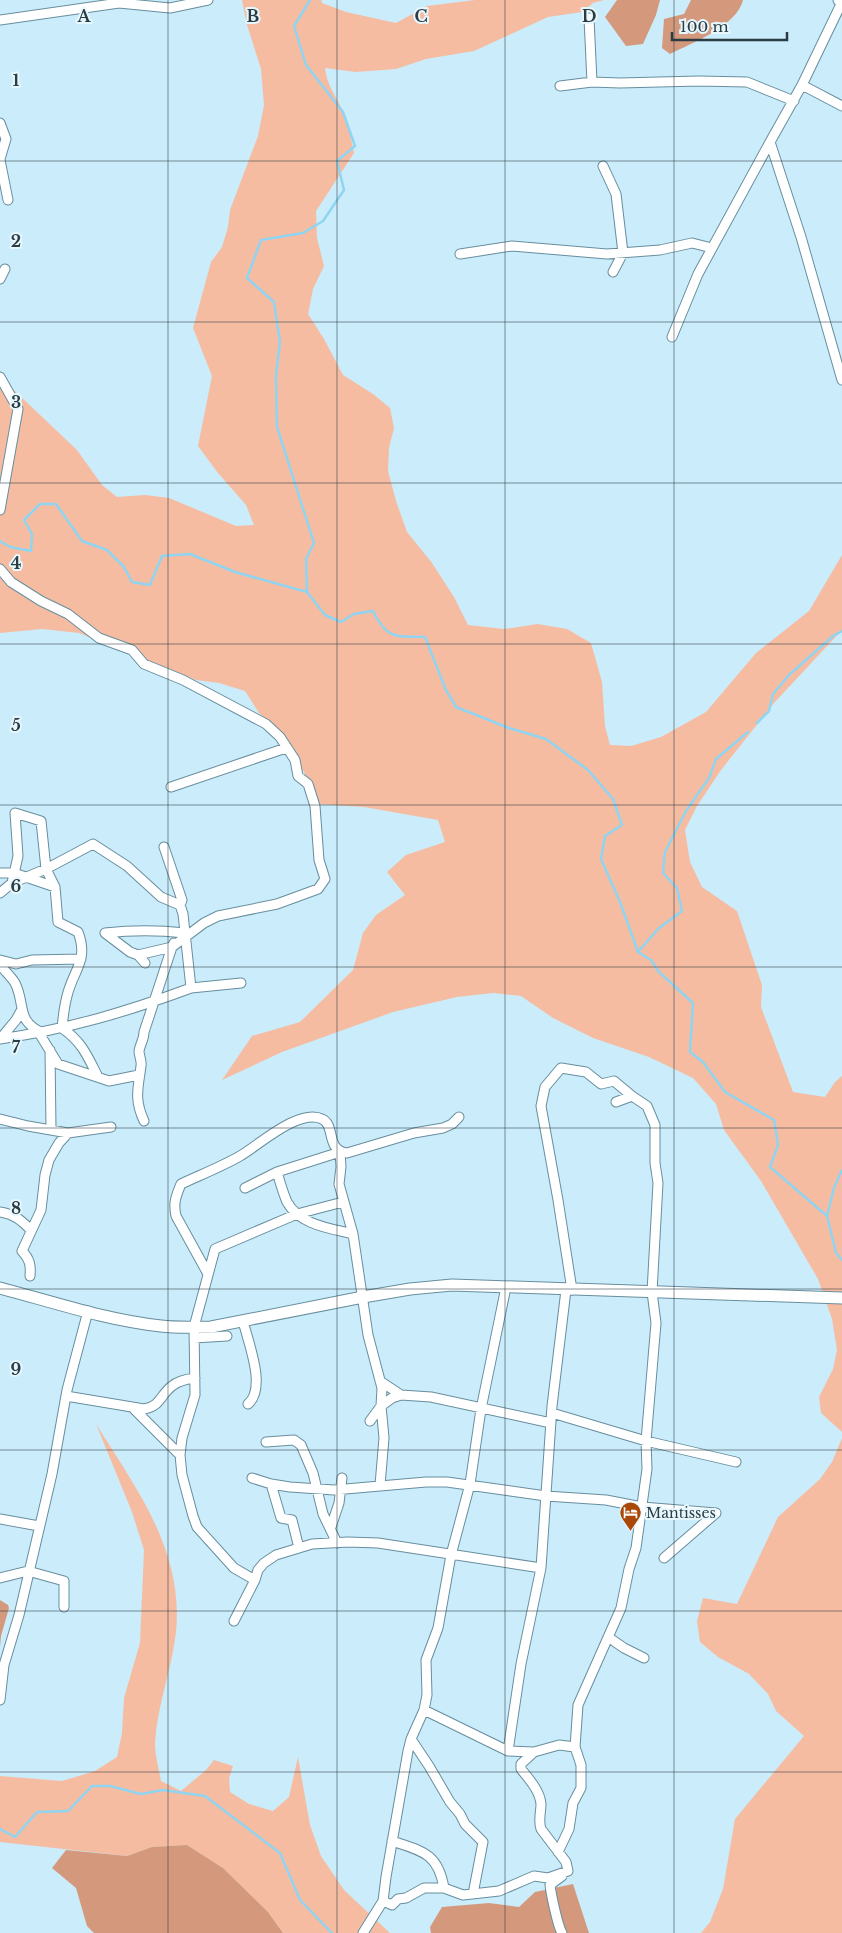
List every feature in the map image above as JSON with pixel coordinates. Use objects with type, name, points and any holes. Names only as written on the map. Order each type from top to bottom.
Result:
[{"type":"street","points":[[0,20],[120,3],[170,8],[208,0]]},
{"type":"street","points":[[672,337],[698,274],[794,101],[841,1]]},
{"type":"street","points":[[589,18],[592,82]]},
{"type":"street","points":[[560,86],[592,82],[747,82],[794,101]]},
{"type":"street","points":[[802,85],[842,106]]},
{"type":"street","points":[[0,123],[6,139],[0,160],[8,200]]},
{"type":"street","points":[[770,142],[801,236],[842,380]]},
{"type":"street","points":[[603,166],[616,194],[623,252],[613,272]]},
{"type":"street","points":[[460,254],[512,246],[607,254],[660,250],[692,243],[712,248]]},
{"type":"street","points":[[0,279],[6,269]]},
{"type":"street","points":[[0,377],[18,409],[0,510]]},
{"type":"street","points":[[0,569],[11,582],[68,614],[99,638],[132,650],[144,664],[183,680],[266,724],[280,737],[295,760],[298,776],[308,784],[316,806],[320,860],[325,879],[318,889],[278,904],[218,916],[182,935],[172,947],[139,1050],[141,1064],[136,1096],[144,1121]]},
{"type":"street","points":[[171,787],[286,748]]},
{"type":"street","points":[[12,883],[18,856],[15,813],[41,821],[46,869],[55,888],[58,922],[78,932],[82,943],[82,959],[67,996],[62,1028]]},
{"type":"street","points":[[0,893],[12,883],[46,869],[93,844],[128,866],[161,897],[181,909]]},
{"type":"street","points":[[164,846],[182,900],[182,935],[191,988]]},
{"type":"street","points":[[0,873],[14,873],[55,888]]},
{"type":"street","points":[[145,963],[105,933],[128,931],[156,932],[162,930],[182,935]]},
{"type":"street","points":[[138,956],[172,947]]},
{"type":"street","points":[[0,960],[16,964],[32,960],[82,959]]},
{"type":"street","points":[[0,964],[16,985],[21,1011],[26,1021],[41,1033],[58,1064],[109,1081],[139,1075]]},
{"type":"street","points":[[1,1039],[41,1033],[107,1017],[191,988],[241,983]]},
{"type":"street","points":[[1,1039],[21,1011]]},
{"type":"street","points":[[62,1028],[74,1037],[85,1050],[98,1077]]},
{"type":"street","points":[[50,1050],[51,1130]]},
{"type":"street","points":[[508,1751],[521,1664],[541,1568],[552,1413],[569,1290],[558,1200],[541,1106],[545,1087],[561,1068],[586,1072],[601,1084],[614,1081],[646,1106],[655,1125],[655,1163],[658,1183],[652,1292],[656,1323],[646,1442],[647,1469],[636,1548],[629,1569],[621,1608],[578,1705],[575,1746],[581,1765],[581,1788],[573,1803],[569,1829],[558,1852]]},
{"type":"street","points":[[616,1102],[632,1096]]},
{"type":"street","points":[[208,1274],[176,1216],[175,1198],[180,1184],[241,1155],[263,1139],[296,1121],[313,1117],[322,1119],[326,1122],[335,1148],[347,1154],[371,1144],[414,1132],[442,1128],[452,1124],[459,1117]]},
{"type":"street","points":[[0,1119],[68,1133],[111,1127]]},
{"type":"street","points":[[30,1276],[31,1267],[28,1257],[22,1251],[42,1210],[44,1175],[49,1160],[58,1143],[68,1133]]},
{"type":"street","points":[[246,1188],[276,1172],[340,1152]]},
{"type":"street","points":[[340,1152],[339,1184],[353,1234],[368,1335],[383,1395],[384,1438],[380,1486]]},
{"type":"street","points":[[276,1172],[288,1202],[297,1214],[311,1223],[353,1234]]},
{"type":"street","points":[[255,1580],[234,1568],[198,1527],[184,1483],[180,1455],[182,1438],[195,1395],[194,1333],[215,1249],[297,1214],[343,1202]]},
{"type":"street","points":[[0,1212],[11,1214],[18,1218],[31,1230]]},
{"type":"street","points":[[194,1333],[210,1327],[363,1297],[410,1289],[452,1286],[842,1298]]},
{"type":"street","points":[[363,1933],[383,1901],[411,1739],[424,1710],[426,1660],[438,1628],[451,1555],[470,1484],[482,1409],[506,1287]]},
{"type":"street","points":[[0,1288],[130,1322],[194,1333],[227,1336]]},
{"type":"street","points":[[0,1700],[4,1664],[18,1615],[52,1474],[66,1396],[88,1311]]},
{"type":"street","points":[[243,1321],[257,1382],[253,1400],[248,1404]]},
{"type":"street","points":[[66,1396],[144,1409],[152,1407],[170,1387],[178,1382],[195,1378]]},
{"type":"street","points":[[380,1381],[401,1395]]},
{"type":"street","points":[[370,1422],[382,1406],[392,1398],[401,1395],[431,1397],[551,1423]]},
{"type":"street","points":[[133,1408],[180,1455]]},
{"type":"street","points":[[552,1413],[646,1442],[736,1462]]},
{"type":"street","points":[[266,1442],[294,1440],[301,1445],[313,1473],[323,1514],[338,1542]]},
{"type":"street","points":[[252,1478],[271,1484],[340,1490],[426,1482],[470,1484],[546,1496],[606,1500],[642,1507],[716,1514],[664,1558]]},
{"type":"street","points":[[331,1527],[339,1503],[342,1478]]},
{"type":"street","points":[[271,1484],[281,1518],[292,1520],[299,1548]]},
{"type":"street","points":[[0,1519],[39,1526]]},
{"type":"street","points":[[234,1621],[255,1580],[258,1570],[264,1563],[276,1555],[312,1544],[338,1542],[378,1543],[541,1568]]},
{"type":"street","points":[[0,1578],[28,1571],[64,1581],[64,1607]]},
{"type":"street","points":[[608,1637],[644,1658]]},
{"type":"street","points":[[424,1710],[508,1751],[534,1752],[559,1744],[575,1746]]},
{"type":"street","points":[[411,1739],[465,1824],[483,1842],[473,1894]]},
{"type":"street","points":[[534,1752],[521,1764],[521,1769],[534,1786],[541,1801],[541,1829],[566,1862],[568,1871]]},
{"type":"street","points":[[392,1841],[425,1852],[437,1866],[444,1888]]},
{"type":"street","points":[[383,1901],[392,1905],[398,1898],[406,1898],[424,1888],[444,1888],[463,1895],[499,1891],[534,1876],[548,1878],[568,1871]]},
{"type":"street","points":[[562,1933],[559,1928],[550,1885],[568,1871]]},
{"type":"shaded area","points":[[242,0],[321,0],[322,3],[346,12],[396,23],[427,6],[475,0],[604,0],[593,3],[582,12],[548,17],[474,51],[426,59],[396,69],[356,72],[325,68],[330,86],[347,121],[354,153],[316,211],[317,238],[324,266],[313,289],[308,314],[343,375],[373,394],[390,408],[394,428],[389,448],[388,471],[407,532],[432,563],[454,597],[468,625],[504,629],[538,624],[567,629],[591,643],[602,682],[605,726],[610,745],[631,746],[661,737],[706,712],[756,653],[809,611],[842,555],[842,630],[774,703],[721,770],[697,806],[685,830],[690,862],[702,887],[737,911],[762,985],[761,1007],[793,1092],[825,1097],[835,1082],[842,1076],[842,1432],[821,1413],[819,1397],[833,1369],[837,1350],[832,1319],[818,1279],[761,1181],[724,1130],[716,1104],[693,1078],[649,1057],[593,1038],[553,1018],[521,996],[493,993],[457,997],[393,1012],[282,1052],[222,1080],[252,1036],[300,1022],[353,970],[363,933],[376,915],[405,895],[387,872],[406,855],[445,842],[438,820],[364,807],[317,804],[310,783],[283,734],[259,713],[245,691],[219,683],[196,680],[79,633],[42,629],[0,633],[0,377],[77,450],[102,485],[117,497],[145,495],[169,498],[236,526],[254,525],[246,505],[218,473],[198,446],[212,376],[193,328],[211,262],[222,247],[228,227],[230,210],[258,136],[264,105],[261,69],[247,25]]},
{"type":"shaded area","points":[[617,0],[660,0],[656,15],[643,44],[626,46],[605,17]]},
{"type":"shaded area","points":[[691,0],[743,0],[739,9],[723,26],[670,54],[662,48],[664,19],[684,14]]},
{"type":"shaded area","points":[[96,1424],[141,1497],[154,1522],[165,1547],[172,1574],[176,1602],[176,1632],[156,1729],[155,1743],[161,1781],[181,1791],[206,1770],[214,1760],[233,1766],[229,1778],[230,1792],[249,1804],[273,1811],[289,1797],[298,1757],[310,1825],[321,1856],[344,1890],[390,1933],[283,1933],[268,1912],[223,1868],[187,1845],[152,1847],[127,1856],[0,1842],[0,1776],[62,1781],[95,1771],[117,1757],[122,1733],[124,1698],[140,1643],[144,1550],[132,1512]]},
{"type":"shaded area","points":[[842,1438],[842,1933],[701,1933],[710,1922],[723,1889],[735,1819],[804,1736],[776,1711],[768,1694],[749,1674],[718,1657],[700,1642],[697,1621],[703,1598],[737,1604],[778,1517],[820,1479],[832,1462]]},
{"type":"shaded area","points":[[0,1600],[8,1605],[9,1608],[0,1647]]},
{"type":"shaded area","points":[[187,1845],[223,1868],[268,1912],[283,1933],[94,1933],[87,1926],[76,1888],[52,1868],[66,1850],[127,1856],[152,1847]]},
{"type":"shaded area","points":[[573,1884],[589,1933],[431,1933],[430,1927],[442,1907],[489,1903],[519,1907],[535,1892]]},
{"type":"waterway","points":[[307,592],[306,559],[314,543],[277,427],[276,375],[280,342],[274,302],[247,278],[261,240],[303,233],[323,221],[344,190],[337,161],[355,146],[343,112],[306,65],[294,26],[310,0]]},
{"type":"waterway","points":[[0,541],[10,547],[31,551],[32,534],[24,520],[40,504],[56,504],[82,541],[107,550],[124,567],[132,582],[150,585],[162,556],[190,554],[235,572],[307,592],[325,615],[341,622],[354,614],[373,611],[388,632],[399,636],[425,637],[446,690],[456,707],[509,728],[546,739],[588,770],[613,799],[622,825],[605,836],[601,859],[620,902],[638,952],[651,960],[659,972],[693,1003],[690,1052],[703,1062],[725,1092],[774,1120],[778,1145],[770,1167],[827,1216],[836,1253],[842,1260]]},
{"type":"waterway","points":[[757,723],[769,711],[773,694],[789,675],[833,636],[842,631]]},
{"type":"waterway","points":[[638,952],[658,929],[682,911],[677,888],[663,873],[665,852],[686,811],[709,778],[716,759],[748,732]]},
{"type":"waterway","points":[[827,1216],[834,1188],[842,1170]]},
{"type":"waterway","points":[[0,1829],[15,1837],[37,1812],[68,1811],[92,1786],[110,1786],[141,1794],[163,1790],[205,1796],[280,1853],[300,1900],[332,1933]]},
{"type":"place","name":"Mantisses","points":[[630,1532]]}]
